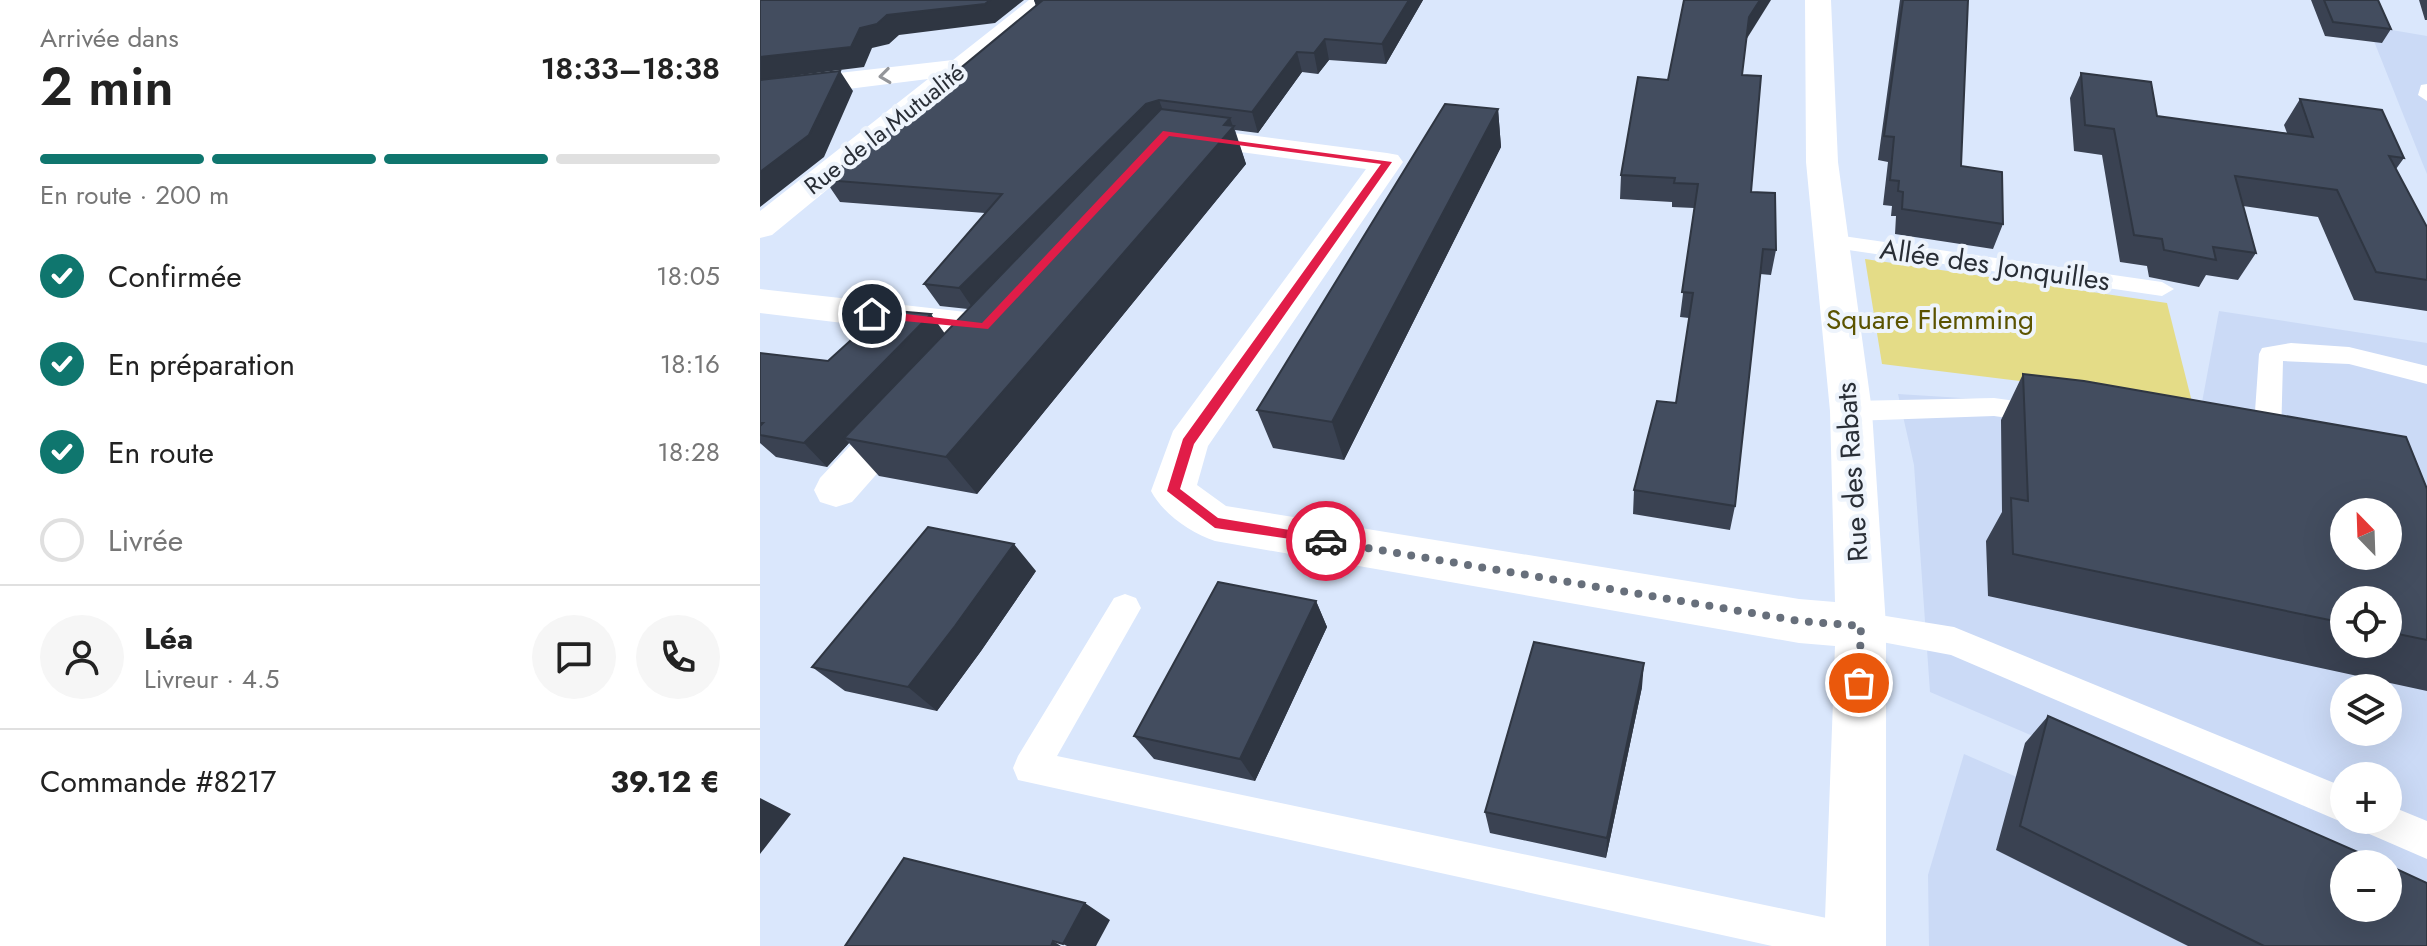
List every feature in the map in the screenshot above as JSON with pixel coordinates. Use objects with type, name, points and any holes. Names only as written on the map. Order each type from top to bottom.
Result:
[{"type":"street","name":"Rue de la Mutualité","points":[[760,228],[1045,0]]},
{"type":"street","name":"Rue des Rabats","points":[[1818,0],[1822,162],[1851,411],[1861,626],[1854,855],[1855,945]]},
{"type":"street","points":[[760,91],[962,67]]},
{"type":"street","points":[[1145,156],[1167,133],[1387,162],[1188,442],[1173,491],[1215,523],[1799,621],[1861,626]]},
{"type":"street","points":[[836,490],[1027,281]]},
{"type":"street","points":[[760,301],[984,327]]},
{"type":"lane","name":"Allée des Jonquilles","points":[[1829,241],[2162,289]]},
{"type":"lane","points":[[2222,433],[2267,438],[2271,354],[2295,349],[2355,356],[2427,375]]},
{"type":"lane","points":[[1851,411],[1994,407],[2070,416]]},
{"type":"lane","points":[[1125,608],[1031,768],[1855,945]]},
{"type":"lane","points":[[1861,626],[1954,641],[2330,799]]},
{"type":"lane","points":[[2402,829],[2427,840]]},
{"type":"shaded area","points":[[2368,26],[2427,36],[2427,174],[2422,162]]},
{"type":"shaded area","points":[[2219,311],[2427,343],[2427,904],[2402,894],[2402,850],[2330,850],[2330,863],[1930,692],[1914,465],[1898,394],[2200,413]]},
{"type":"shaded area","points":[[1964,754],[2330,914],[2330,922],[2349,922],[2404,946],[1929,946],[1928,875]]},
{"type":"green space","name":"Square Flemming","points":[[1865,259],[2167,303],[2192,402],[1882,364]]},
{"type":"building","points":[[760,0],[990,0],[985,4],[887,15],[877,24],[860,28],[851,47],[760,57]]},
{"type":"building","points":[[1043,0],[1409,0],[1382,44],[1325,39],[1314,53],[1297,52],[1252,112],[1159,100],[1146,104],[959,288],[924,284],[1002,194],[825,180]]},
{"type":"building","points":[[1684,0],[1760,0],[1749,17],[1742,75],[1761,76],[1751,192],[1775,193],[1776,250],[1763,249],[1735,506],[1634,490],[1657,401],[1676,403],[1693,293],[1682,292],[1698,184],[1674,183],[1675,178],[1621,175],[1638,77],[1668,80]]},
{"type":"building","points":[[1903,0],[1968,0],[1961,166],[2002,172],[2003,224],[1902,209],[1903,192],[1898,191],[1899,181],[1890,180],[1894,137],[1884,136]]},
{"type":"building","points":[[2324,0],[2378,0],[2391,29],[2333,22]]},
{"type":"building","points":[[840,71],[809,135],[760,172],[760,80]]},
{"type":"building","points":[[2081,73],[2151,82],[2157,116],[2313,137],[2300,99],[2382,110],[2404,158],[2389,156],[2427,227],[2427,280],[2376,272],[2337,190],[2235,176],[2256,253],[2213,247],[2216,260],[2164,250],[2162,239],[2134,235],[2114,129],[2085,125]]},
{"type":"building","points":[[1445,104],[1498,109],[1332,422],[1257,410]]},
{"type":"building","points":[[1161,109],[1230,118],[1224,125],[1234,126],[946,457],[844,438]]},
{"type":"building","points":[[884,310],[931,314],[804,443],[760,435],[763,423],[760,423],[760,353],[828,361]]},
{"type":"building","points":[[2023,374],[2084,381],[2406,437],[2427,489],[2427,640],[2402,635],[2402,586],[2330,586],[2330,620],[2013,554],[2011,498],[2028,501]]},
{"type":"building","points":[[928,527],[1014,544],[908,687],[812,667]]},
{"type":"building","points":[[1218,582],[1316,601],[1240,759],[1134,736]]},
{"type":"building","points":[[1534,642],[1644,663],[1607,838],[1485,812]]},
{"type":"building","points":[[2048,716],[2353,850],[2330,850],[2330,922],[2402,922],[2402,871],[2427,883],[2427,946],[2264,946],[2020,826]]},
{"type":"building","points":[[904,858],[1085,903],[1063,944],[1053,941],[1051,946],[845,946]]},
{"type":"way so far","points":[[1326,541],[1799,621],[1861,626],[1859,683]]},
{"type":"route","points":[[872,314],[984,327],[1167,133],[1387,162],[1188,442],[1173,491],[1215,523],[1326,541]]}]
